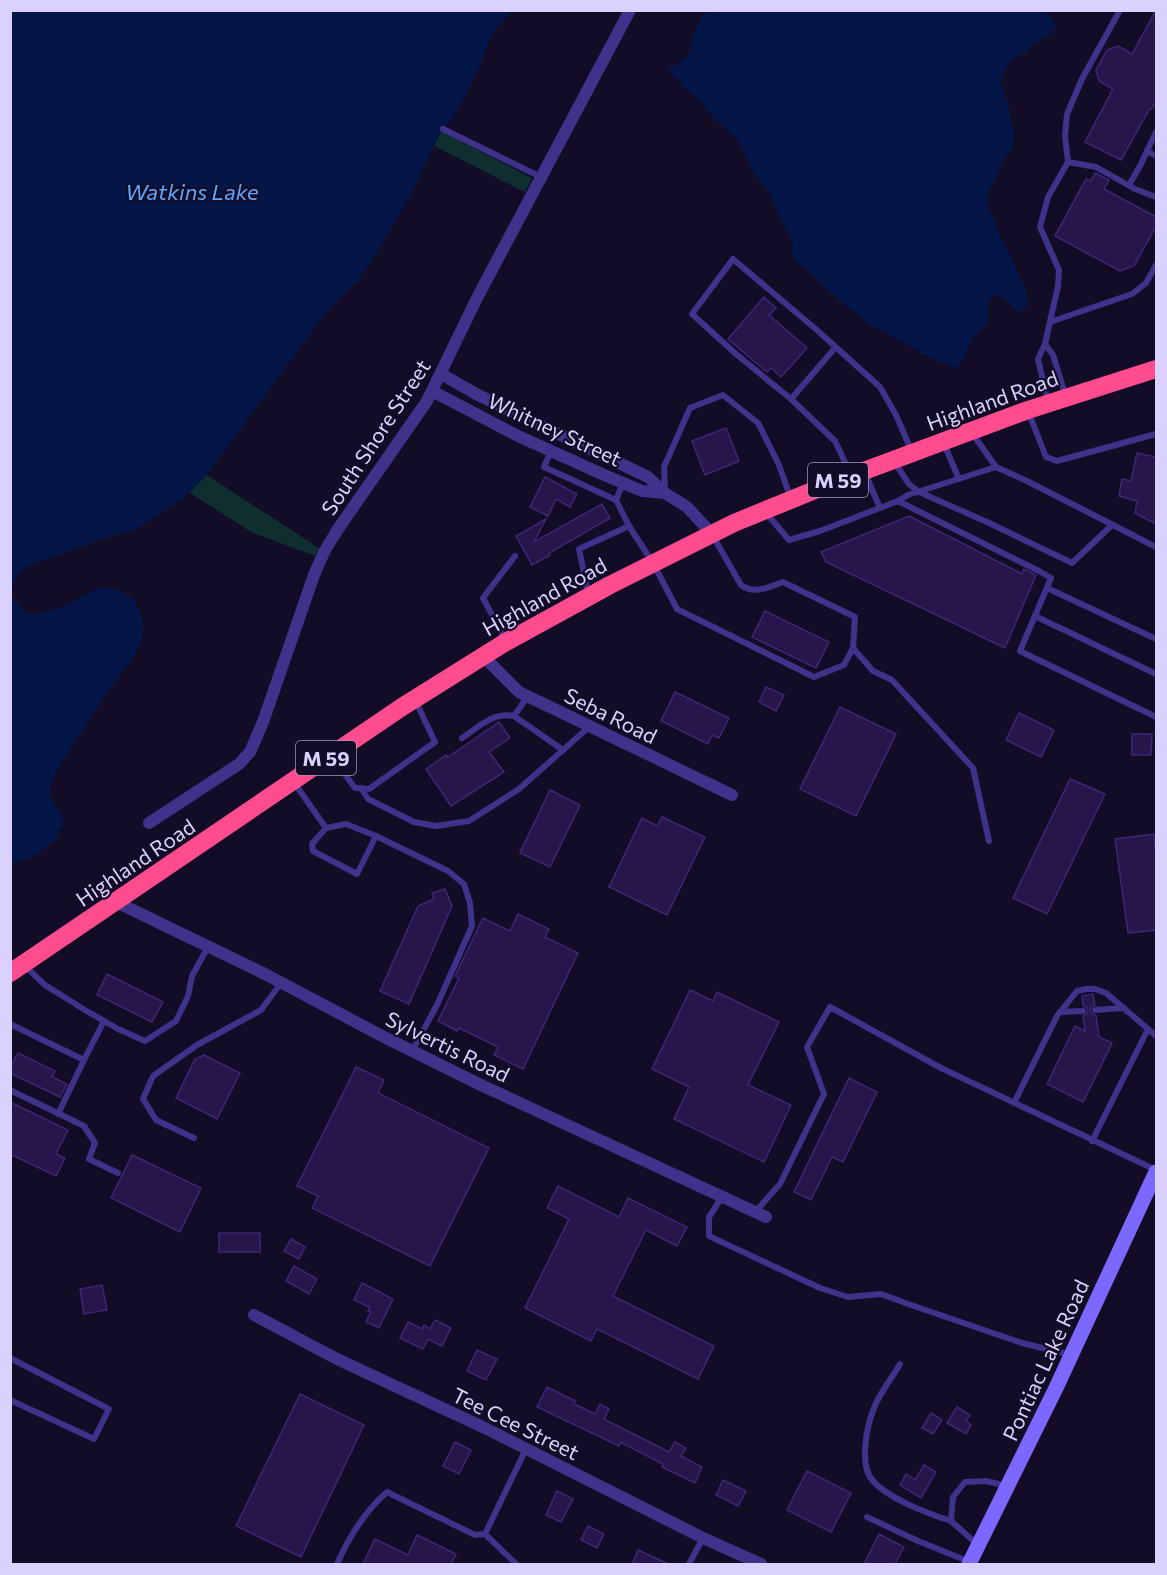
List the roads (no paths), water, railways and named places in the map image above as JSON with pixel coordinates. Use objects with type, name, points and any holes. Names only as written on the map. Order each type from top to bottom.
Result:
[{"type":"highway","name":"Highland Road","points":[[17,969],[415,699],[506,642],[588,597],[712,534],[858,473],[1048,403],[1156,369]]},
{"type":"street","name":"South Shore Street","points":[[149,824],[239,764],[250,752],[324,552],[432,391],[477,298],[630,10]]},
{"type":"street","name":"Whitney Street","points":[[441,374],[478,395],[648,477],[665,493],[687,507],[712,534]]},
{"type":"street","name":"Whitney Street","points":[[432,391],[548,450],[642,491],[665,493]]},
{"type":"street","points":[[490,422],[499,405]]},
{"type":"street","points":[[548,450],[554,432]]},
{"type":"street","name":"Seba Road","points":[[483,656],[519,692],[732,795]]},
{"type":"street","name":"Sylvertis Road","points":[[116,902],[492,1090],[760,1215]]},
{"type":"street","name":"Pontiac Lake Road","points":[[971,1564],[1156,1171]]},
{"type":"street","name":"Tee Cee Street","points":[[254,1315],[337,1359],[526,1448],[703,1538],[761,1564]]},
{"type":"lane","points":[[1048,403],[1038,359],[1045,344],[1058,286],[1059,270],[1040,227],[1048,197],[1068,162],[1065,136],[1067,114],[1120,10]]},
{"type":"lane","points":[[443,129],[541,177]]},
{"type":"lane","points":[[1129,185],[1156,132]]},
{"type":"lane","points":[[1147,151],[1156,156]]},
{"type":"lane","points":[[1068,162],[1096,167],[1156,197]]},
{"type":"lane","points":[[880,508],[835,441],[791,399],[692,314],[733,259],[880,387],[896,415],[912,453]]},
{"type":"lane","points":[[1050,322],[1132,294],[1146,283],[1156,265]]},
{"type":"lane","points":[[1045,344],[1053,355],[1066,398]]},
{"type":"lane","points":[[791,399],[835,348]]},
{"type":"lane","points":[[665,493],[664,467],[690,408],[723,395],[758,423],[792,500]]},
{"type":"lane","points":[[1028,410],[1046,457],[1057,461],[1156,434]]},
{"type":"lane","points":[[971,432],[996,467],[1156,547]]},
{"type":"lane","points":[[943,441],[959,479]]},
{"type":"lane","points":[[548,450],[544,467],[616,500],[677,609],[814,677],[844,665],[852,648],[855,616],[783,582],[762,590],[746,589],[741,585],[712,534]]},
{"type":"lane","points":[[893,460],[909,484],[919,492],[1072,563],[1112,525]]},
{"type":"lane","points":[[765,511],[789,540],[820,531],[908,495],[996,467]]},
{"type":"lane","points":[[616,500],[624,483]]},
{"type":"lane","points":[[898,501],[1051,578],[1020,651],[1156,717]]},
{"type":"lane","points":[[588,597],[579,549],[629,526]]},
{"type":"lane","points":[[506,642],[483,598],[515,556]]},
{"type":"lane","points":[[1047,588],[1156,639]]},
{"type":"lane","points":[[1035,616],[1156,674]]},
{"type":"lane","points":[[852,648],[873,671],[891,680],[973,768],[989,842]]},
{"type":"lane","points":[[514,716],[528,696]]},
{"type":"lane","points":[[331,755],[355,788],[369,789],[435,742],[415,699]]},
{"type":"lane","points":[[462,738],[496,716],[514,716],[563,750]]},
{"type":"lane","points":[[361,788],[368,799],[414,822],[436,826],[469,821],[519,789],[590,726]]},
{"type":"lane","points":[[292,781],[326,828]]},
{"type":"lane","points":[[376,836],[357,874],[313,851],[312,844],[326,828],[346,824],[376,836],[448,871],[464,884],[470,903],[472,926],[437,1005],[412,1050]]},
{"type":"lane","points":[[17,969],[118,1029],[145,1041],[176,1021],[188,996],[192,976],[208,947]]},
{"type":"lane","points":[[194,1138],[156,1120],[143,1099],[153,1076],[198,1045],[261,1010],[281,983]]},
{"type":"lane","points":[[1014,1103],[1059,1012],[1077,991],[1086,988],[1106,993],[1156,1036]]},
{"type":"lane","points":[[760,1215],[780,1184],[824,1094],[807,1047],[830,1007],[941,1068],[1156,1171]]},
{"type":"lane","points":[[1095,1010],[1124,1008]]},
{"type":"lane","points":[[1059,1012],[1083,1011]]},
{"type":"lane","points":[[58,1114],[104,1021]]},
{"type":"lane","points":[[10,1024],[84,1060]]},
{"type":"lane","points":[[1092,1141],[1148,1029]]},
{"type":"lane","points":[[10,1090],[84,1126],[94,1143],[89,1158],[118,1173]]},
{"type":"lane","points":[[722,1197],[710,1217],[709,1236],[820,1288],[848,1297],[881,1294],[1022,1343],[1071,1355]]},
{"type":"lane","points":[[10,1358],[109,1409],[94,1439],[10,1400]]},
{"type":"lane","points":[[900,1364],[874,1408],[865,1454],[869,1475],[875,1484],[893,1496],[925,1513],[951,1521],[979,1546]]},
{"type":"lane","points":[[485,1534],[526,1448]]},
{"type":"lane","points":[[951,1521],[953,1497],[965,1482],[986,1481],[1008,1486]]},
{"type":"lane","points":[[337,1564],[359,1523],[387,1492],[475,1535],[485,1534],[516,1564]]},
{"type":"lane","points":[[867,1517],[971,1564]]},
{"type":"lane","points":[[689,1564],[703,1538]]},
{"type":"water","points":[[1043,10],[1050,16],[1057,26],[1053,33],[1033,44],[1009,63],[1000,81],[1009,105],[1014,132],[1013,148],[1004,159],[989,191],[987,202],[1001,238],[1019,273],[1028,304],[1019,313],[1001,297],[997,295],[993,297],[988,307],[988,323],[973,339],[962,361],[955,368],[937,361],[871,325],[798,263],[791,254],[793,243],[772,197],[752,170],[736,138],[717,122],[697,98],[668,70],[687,55],[695,29],[706,11]]},
{"type":"water","name":"Watkins Lake","points":[[11,11],[512,11],[491,37],[466,95],[452,119],[441,131],[412,192],[372,261],[356,283],[324,315],[207,475],[184,498],[135,530],[30,565],[16,578],[13,595],[20,607],[29,614],[65,606],[97,589],[111,589],[125,593],[134,600],[142,614],[143,629],[138,650],[103,699],[53,780],[49,796],[63,817],[62,828],[44,849],[27,859],[11,863]]}]
